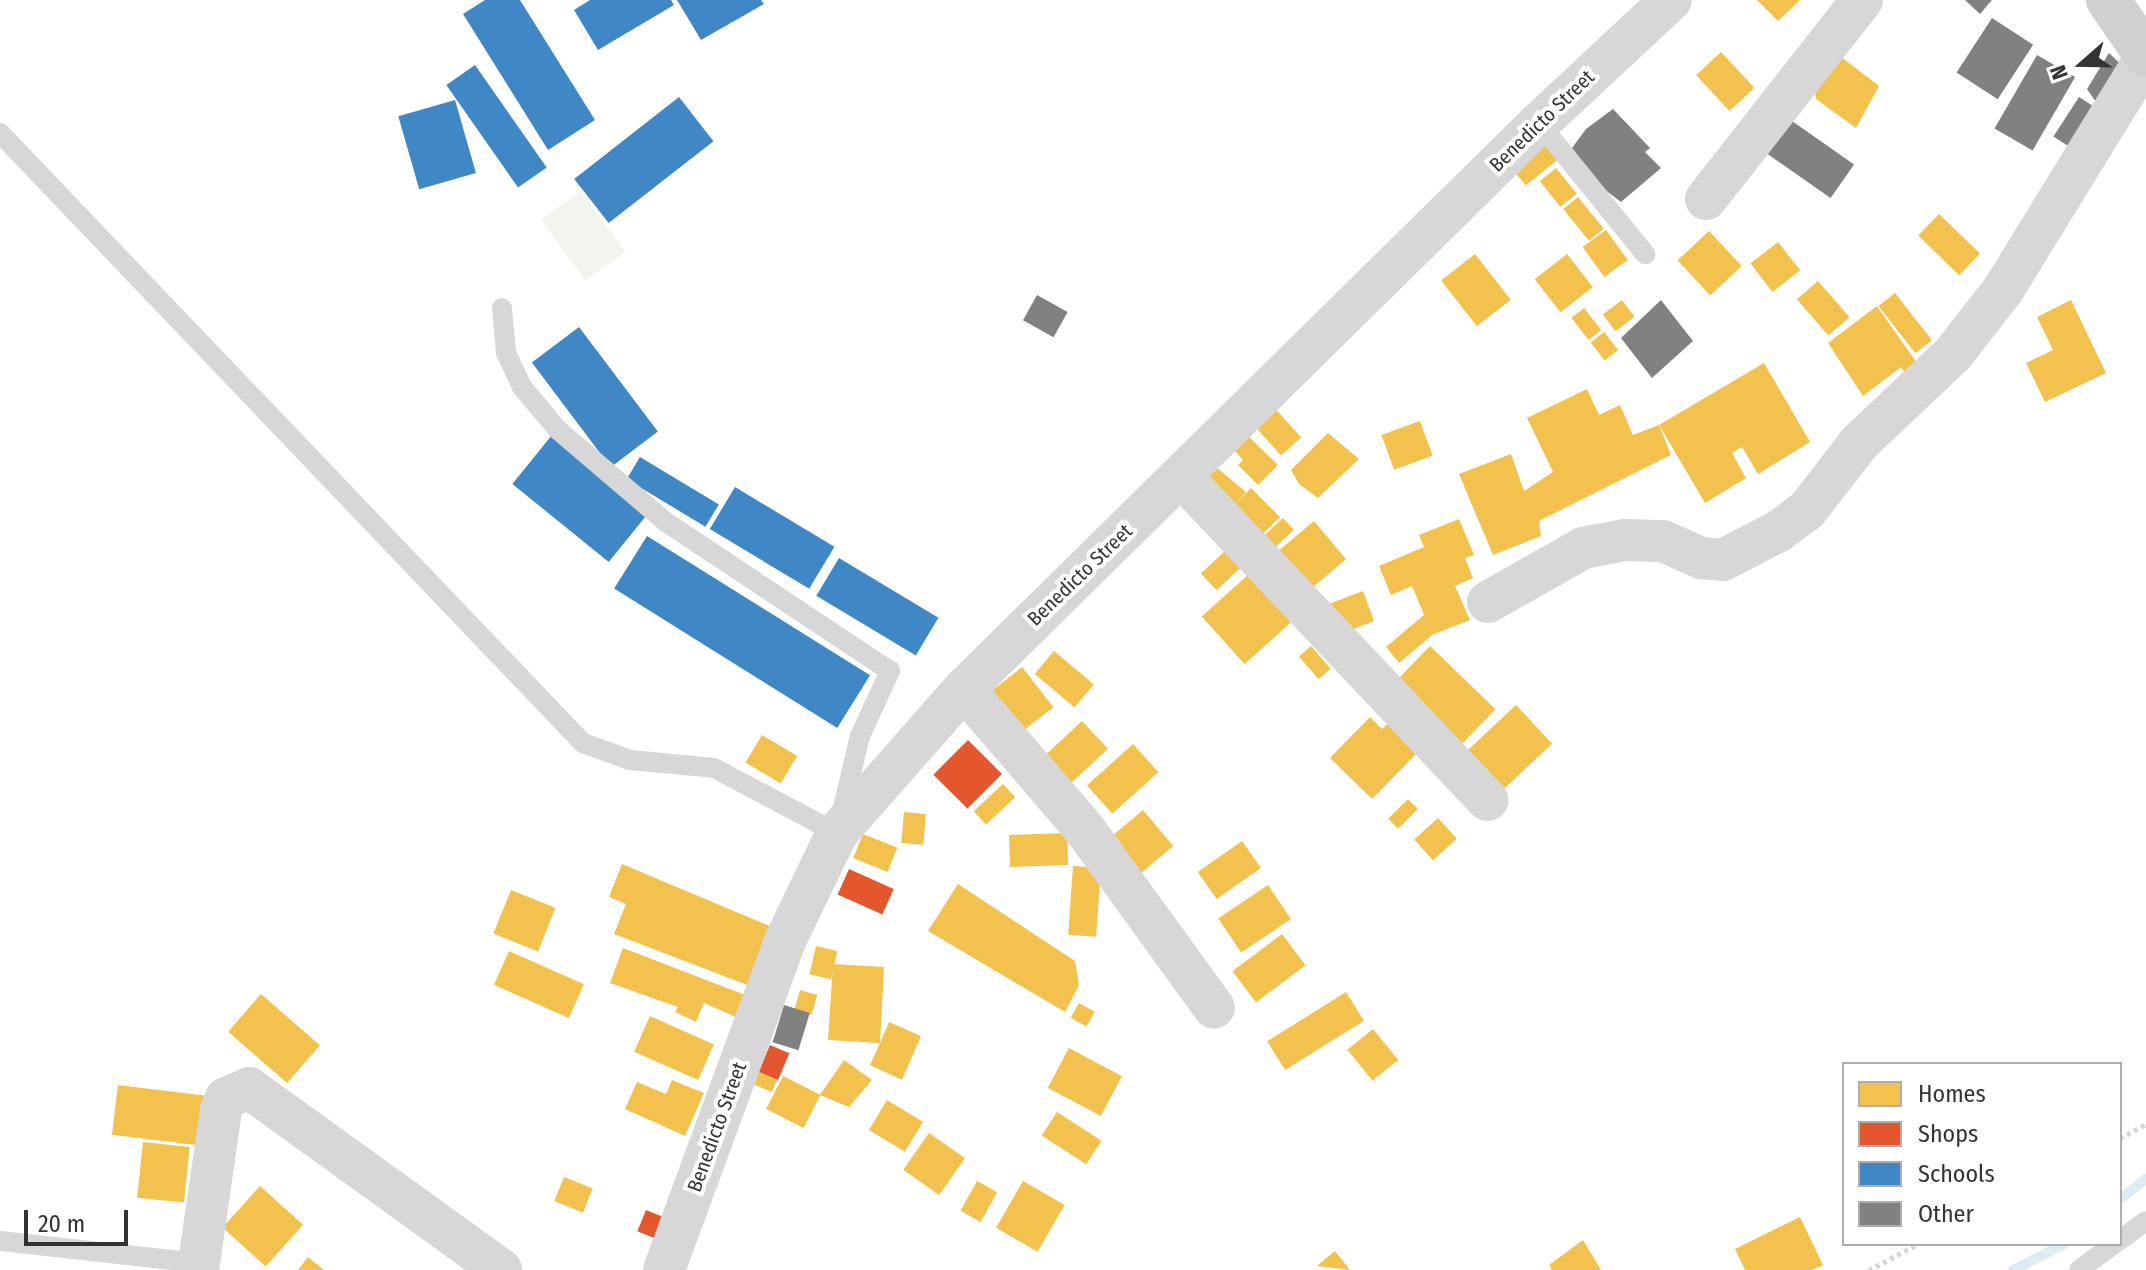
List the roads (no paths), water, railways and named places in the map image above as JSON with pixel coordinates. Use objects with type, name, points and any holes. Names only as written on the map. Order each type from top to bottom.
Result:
[{"type":"main road","points":[[2108,0],[2146,56]]},
{"type":"street","name":"Benedicto Street","points":[[664,1270],[785,941],[837,833],[964,689],[1539,123],[1671,0]]},
{"type":"street","points":[[1706,199],[1862,0]]},
{"type":"street","points":[[1488,602],[1583,548],[1625,540],[1663,541],[1701,558],[1723,560],[1779,531],[1807,510],[1859,443],[1953,354],[2003,290],[2146,56]]},
{"type":"street","points":[[1181,476],[1487,800]]},
{"type":"street","points":[[964,689],[1086,831],[1214,1008]]},
{"type":"street","points":[[201,1268],[221,1110],[226,1098],[249,1088],[501,1270]]},
{"type":"lane","points":[[1539,123],[1645,254]]},
{"type":"lane","points":[[0,133],[583,743],[630,760],[714,768],[837,833],[860,736],[890,671],[667,523],[558,430],[522,387],[506,353],[502,308]]},
{"type":"lane","points":[[2122,1239],[2146,1221]]},
{"type":"lane","points":[[0,1241],[201,1268]]},
{"type":"lane","points":[[2079,1270],[2111,1246]]},
{"type":"waterway","points":[[2122,1197],[2146,1179]]},
{"type":"waterway","points":[[2013,1270],[2060,1246]]}]
